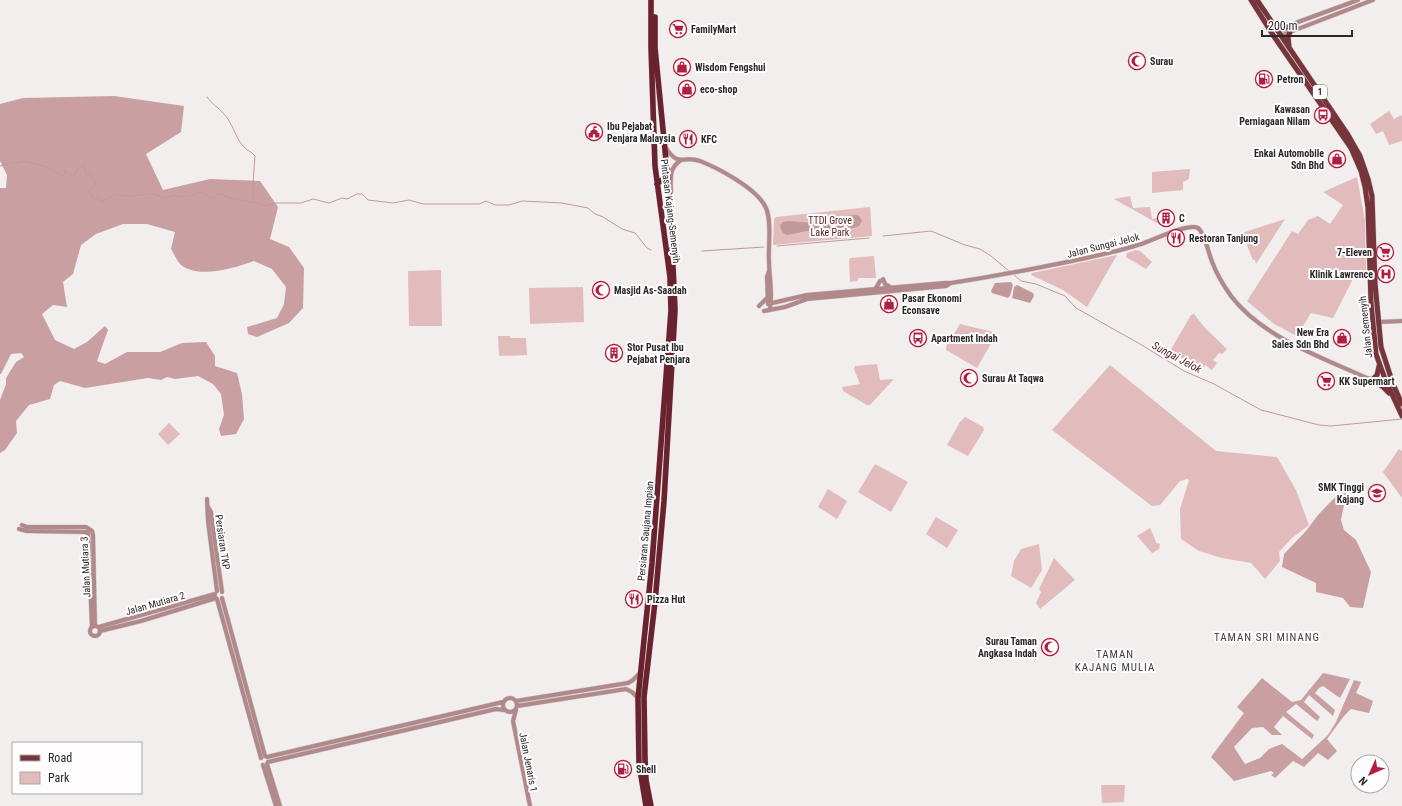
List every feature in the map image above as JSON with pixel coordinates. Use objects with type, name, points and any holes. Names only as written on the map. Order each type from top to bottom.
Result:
[{"type":"highway","name":"Pintasan Kajang-Semenyih","points":[[651,0],[655,166],[670,277],[673,311]]},
{"type":"highway","name":"Pintasan Kajang-Semenyih","points":[[655,0],[655,48],[672,221],[672,328]]},
{"type":"highway","points":[[655,166],[658,170],[663,170],[666,165],[666,157]]},
{"type":"highway","points":[[657,184],[662,179],[666,181],[672,221]]},
{"type":"highway","name":"Persiaran Saujana Impian","points":[[640,673],[648,612],[646,605],[646,591],[648,578],[652,567],[672,328]]},
{"type":"highway","name":"Persiaran Saujana Impian","points":[[651,806],[646,780],[644,697],[655,602],[664,501],[672,328]]},
{"type":"highway","points":[[640,673],[638,698],[639,764],[646,806]]},
{"type":"main road","name":"Jalan Semenyih","points":[[1251,0],[1350,148],[1359,167],[1365,187],[1368,208],[1371,303],[1376,354],[1384,379],[1401,415]]},
{"type":"main road","name":"Jalan Semenyih","points":[[1257,0],[1279,35],[1291,50],[1348,135],[1366,169],[1372,196],[1375,284],[1382,347],[1384,358],[1402,405]]},
{"type":"main road","points":[[1261,15],[1275,34],[1279,35],[1281,43],[1290,56],[1293,64]]},
{"type":"main road","points":[[1272,22],[1289,29],[1288,40],[1291,50]]},
{"type":"main road","points":[[1371,303],[1375,319],[1379,322],[1374,333]]},
{"type":"main road","points":[[1384,358],[1383,362],[1387,376],[1384,379],[1389,383],[1402,405]]},
{"type":"main road","points":[[1379,363],[1379,371],[1372,380],[1383,387],[1393,398]]},
{"type":"street","points":[[1279,35],[1289,29],[1358,0]]},
{"type":"street","points":[[1289,29],[1373,0]]},
{"type":"street","points":[[666,148],[671,156],[681,160],[697,160],[748,188],[766,207],[768,217],[770,305]]},
{"type":"street","points":[[670,201],[671,170],[674,165],[681,160]]},
{"type":"street","name":"Jalan Sungai Jelok","points":[[770,305],[808,295],[946,286],[949,284],[1020,272],[1116,252],[1187,227],[1195,227],[1198,228],[1202,234],[1212,264],[1220,280],[1231,296],[1254,319],[1270,331],[1289,342],[1361,376],[1379,381],[1384,379]]},
{"type":"street","points":[[881,280],[889,289],[883,298],[876,290],[881,280]]},
{"type":"street","name":"Jalan Sungai Jelok","points":[[780,308],[807,299],[876,290]]},
{"type":"street","points":[[769,296],[780,302]]},
{"type":"street","points":[[759,306],[769,296]]},
{"type":"street","points":[[770,305],[780,308]]},
{"type":"street","points":[[770,305],[764,311],[780,308]]},
{"type":"street","points":[[1379,322],[1402,322]]},
{"type":"street","name":"Persiaran TKP","points":[[207,499],[208,521],[216,564],[217,595],[265,760],[276,806]]},
{"type":"street","name":"Jalan Mutiara 3","points":[[22,525],[27,527],[86,527],[92,531],[96,628]]},
{"type":"street","name":"Jalan Mutiara 3","points":[[19,529],[27,531],[88,533],[96,628]]},
{"type":"street","name":"Persiaran TKP","points":[[217,595],[224,595],[222,598],[265,760],[280,806]]},
{"type":"street","name":"Jalan Mutiara 2","points":[[96,628],[141,621],[217,595]]},
{"type":"street","points":[[263,748],[269,755],[275,757],[496,709],[511,713],[516,706],[628,683],[640,673]]},
{"type":"street","points":[[516,706],[626,689],[638,698]]},
{"type":"street","points":[[265,760],[503,702],[509,698],[516,706]]},
{"type":"street","points":[[503,702],[502,706],[513,721]]},
{"type":"street","points":[[513,721],[516,706]]},
{"type":"street","name":"Jalan Jenaris 1","points":[[513,721],[530,806]]},
{"type":"street","points":[[270,774],[271,766],[275,757]]},
{"type":"green space","points":[[1389,111],[1394,119],[1401,115],[1402,117],[1402,141],[1389,145],[1383,131],[1376,134],[1370,124]]},
{"type":"green space","points":[[1190,169],[1189,179],[1183,182],[1183,190],[1152,193],[1152,172]]},
{"type":"green space","points":[[1357,177],[1365,221],[1366,270],[1356,273],[1333,318],[1311,313],[1297,336],[1274,324],[1247,301],[1292,231],[1298,234],[1308,220],[1318,216],[1330,224],[1343,205],[1323,192]]},
{"type":"green space","points":[[1130,196],[1133,208],[1150,207],[1152,219],[1157,218],[1157,223],[1114,199]]},
{"type":"green space","name":"TTDI Grove Lake Park","points":[[870,207],[872,236],[773,245],[774,219],[776,217]]},
{"type":"green space","points":[[1285,219],[1256,264],[1242,233]]},
{"type":"green space","points":[[1136,250],[1140,251],[1152,262],[1146,269],[1126,257],[1127,253]]},
{"type":"green space","points":[[1117,255],[1087,307],[1063,290],[1031,275],[1032,273]]},
{"type":"green space","points":[[874,256],[876,278],[859,278],[857,281],[850,282],[850,258]]},
{"type":"green space","points":[[441,270],[442,326],[409,326],[408,271]]},
{"type":"green space","points":[[583,287],[584,322],[530,324],[529,288]]},
{"type":"green space","points":[[1194,314],[1205,328],[1227,349],[1222,354],[1219,353],[1213,360],[1217,363],[1212,370],[1205,365],[1202,370],[1170,351],[1191,315]]},
{"type":"green space","points":[[960,324],[997,333],[977,368],[946,350],[946,347]]},
{"type":"green space","points":[[498,336],[526,338],[527,355],[499,356]]},
{"type":"green space","points":[[877,364],[880,380],[894,379],[870,405],[867,405],[843,391],[842,387],[860,384],[854,369],[855,366]]},
{"type":"green space","points":[[1110,365],[1216,451],[1277,457],[1296,490],[1309,525],[1292,538],[1279,552],[1280,561],[1265,579],[1251,563],[1222,558],[1199,551],[1181,539],[1180,509],[1189,480],[1187,479],[1180,481],[1160,505],[1152,506],[1052,430]]},
{"type":"green space","points":[[965,417],[983,427],[984,430],[968,456],[947,445],[960,422]]},
{"type":"green space","points":[[169,423],[180,434],[168,445],[158,434]]},
{"type":"green space","points":[[1399,449],[1402,451],[1402,498],[1383,472]]},
{"type":"green space","points":[[875,464],[908,482],[891,512],[858,492]]},
{"type":"green space","points":[[828,489],[847,501],[837,519],[818,507]]},
{"type":"green space","points":[[936,517],[958,530],[947,548],[926,534]]},
{"type":"green space","points":[[1150,528],[1157,544],[1159,543],[1160,545],[1159,549],[1152,553],[1137,536]]},
{"type":"green space","points":[[1039,544],[1042,570],[1031,588],[1011,576],[1014,561],[1021,549]]},
{"type":"green space","points":[[1054,558],[1075,580],[1040,609],[1036,603],[1041,592],[1039,589]]},
{"type":"green space","points":[[1101,785],[1125,785],[1124,802],[1102,803]]},
{"type":"shaded area","points":[[114,96],[184,106],[181,132],[146,154],[163,190],[210,179],[260,181],[278,207],[270,239],[289,247],[304,268],[303,308],[289,323],[257,337],[248,334],[247,327],[277,318],[284,304],[286,287],[272,269],[254,261],[237,267],[217,271],[207,272],[189,269],[181,265],[171,249],[175,232],[147,224],[123,224],[96,234],[81,245],[73,274],[63,282],[67,307],[53,305],[42,314],[55,340],[74,349],[87,342],[105,326],[108,330],[97,361],[105,364],[127,352],[160,352],[182,343],[206,342],[215,356],[215,366],[237,373],[242,394],[244,419],[236,434],[221,436],[219,429],[224,415],[221,394],[213,384],[198,376],[175,379],[167,377],[161,380],[148,378],[85,388],[60,381],[54,385],[50,399],[29,405],[16,421],[17,433],[5,450],[0,453],[0,400],[6,384],[6,378],[16,362],[24,357],[21,353],[11,354],[0,374],[0,188],[6,188],[7,175],[0,161],[0,104],[23,98]]},
{"type":"shaded area","points":[[854,215],[859,216],[862,221],[859,226],[853,228],[846,227],[828,230],[812,230],[787,235],[782,231],[780,225],[783,222],[788,221],[814,223],[824,219]]},
{"type":"shaded area","points":[[1011,282],[1013,285],[1008,298],[992,293],[991,291],[995,283]]},
{"type":"shaded area","points":[[1017,285],[1033,293],[1034,296],[1030,303],[1012,298],[1014,287]]},
{"type":"shaded area","points":[[1344,488],[1346,495],[1341,520],[1344,530],[1356,540],[1371,572],[1363,608],[1350,607],[1343,598],[1316,592],[1316,583],[1282,567],[1284,554]]},
{"type":"shaded area","points":[[1323,673],[1350,679],[1340,698],[1323,686],[1315,693],[1335,710],[1333,716],[1309,695],[1304,702],[1320,717],[1317,721],[1296,704],[1286,712],[1314,735],[1312,739],[1283,716],[1274,727],[1282,735],[1272,735],[1263,727],[1252,728],[1234,747],[1245,764],[1260,758],[1269,749],[1282,744],[1302,759],[1328,735],[1336,722],[1354,680],[1361,682],[1356,693],[1373,701],[1369,713],[1351,709],[1344,716],[1327,739],[1337,751],[1328,760],[1318,753],[1304,767],[1293,761],[1275,778],[1271,775],[1274,773],[1271,771],[1234,781],[1211,757],[1244,713],[1237,707],[1262,678],[1292,702],[1301,700]]},
{"type":"waterway","points":[[207,97],[232,125],[243,146],[255,156],[253,202]]},
{"type":"waterway","points":[[0,166],[24,161],[50,168],[61,176],[65,174],[65,170],[74,177],[77,169],[84,165],[86,173],[91,175],[96,184],[89,191],[92,196],[102,202],[115,195],[130,196],[155,194],[164,198],[174,195],[181,197],[190,196],[200,192],[214,198],[218,193],[230,198],[266,206],[276,203],[301,203],[313,199],[329,203],[342,198],[347,199],[357,194],[362,194],[368,200],[393,203],[409,200],[423,204],[479,204],[486,201],[495,205],[509,205],[522,201],[562,203],[588,208],[595,214],[603,217],[622,229],[635,233],[647,248],[651,250]]},
{"type":"waterway","points":[[883,236],[931,231],[965,245],[980,249],[1009,271]]},
{"type":"waterway","points":[[777,246],[869,238]]},
{"type":"waterway","points":[[702,251],[764,247]]},
{"type":"waterway","name":"Sungai Jelok","points":[[1013,274],[1021,281],[1036,284],[1065,296],[1076,308],[1184,371],[1214,384],[1261,410],[1319,425],[1331,426],[1402,419]]},
{"type":"place","name":"FamilyMart","points":[[678,29]]},
{"type":"place","name":"Surau","points":[[1137,61]]},
{"type":"place","name":"Wisdom Fengshui","points":[[682,67]]},
{"type":"place","name":"Petron","points":[[1264,79]]},
{"type":"place","name":"eco-shop","points":[[687,89]]},
{"type":"place","name":"Kawasan Perniagaan Nilam","points":[[1323,115]]},
{"type":"place","name":"Ibu Pejabat Penjara Malaysia","points":[[594,132]]},
{"type":"place","name":"KFC","points":[[688,139]]},
{"type":"place","name":"Enkai Automobile Sdn Bhd","points":[[1337,159]]},
{"type":"place","name":"C","points":[[1166,218]]},
{"type":"place","name":"Restoran Tanjung","points":[[1176,238]]},
{"type":"place","name":"7-Eleven","points":[[1385,252]]},
{"type":"place","name":"Klinik Lawrence","points":[[1386,274]]},
{"type":"place","name":"Masjid As-Saadah","points":[[601,290]]},
{"type":"place","name":"Pasar Ekonomi Econsave","points":[[889,304]]},
{"type":"place","name":"Apartment Indah","points":[[918,338]]},
{"type":"place","name":"New Era Sales Sdn Bhd","points":[[1342,338]]},
{"type":"place","name":"Stor Pusat Ibu Pejabat Penjara","points":[[614,353]]},
{"type":"place","name":"Surau At Taqwa","points":[[969,378]]},
{"type":"place","name":"KK Supermart","points":[[1326,381]]},
{"type":"place","name":"SMK Tinggi Kajang","points":[[1377,493]]},
{"type":"place","name":"Pizza Hut","points":[[634,599]]},
{"type":"place","name":"Surau Taman Angkasa Indah","points":[[1050,647]]},
{"type":"place","name":"Shell","points":[[623,769]]},
{"type":"district","name":"TAMAN SRI MINANG","points":[[1267,637]]},
{"type":"district","name":"TAMAN KAJANG MULIA","points":[[1115,660]]}]
